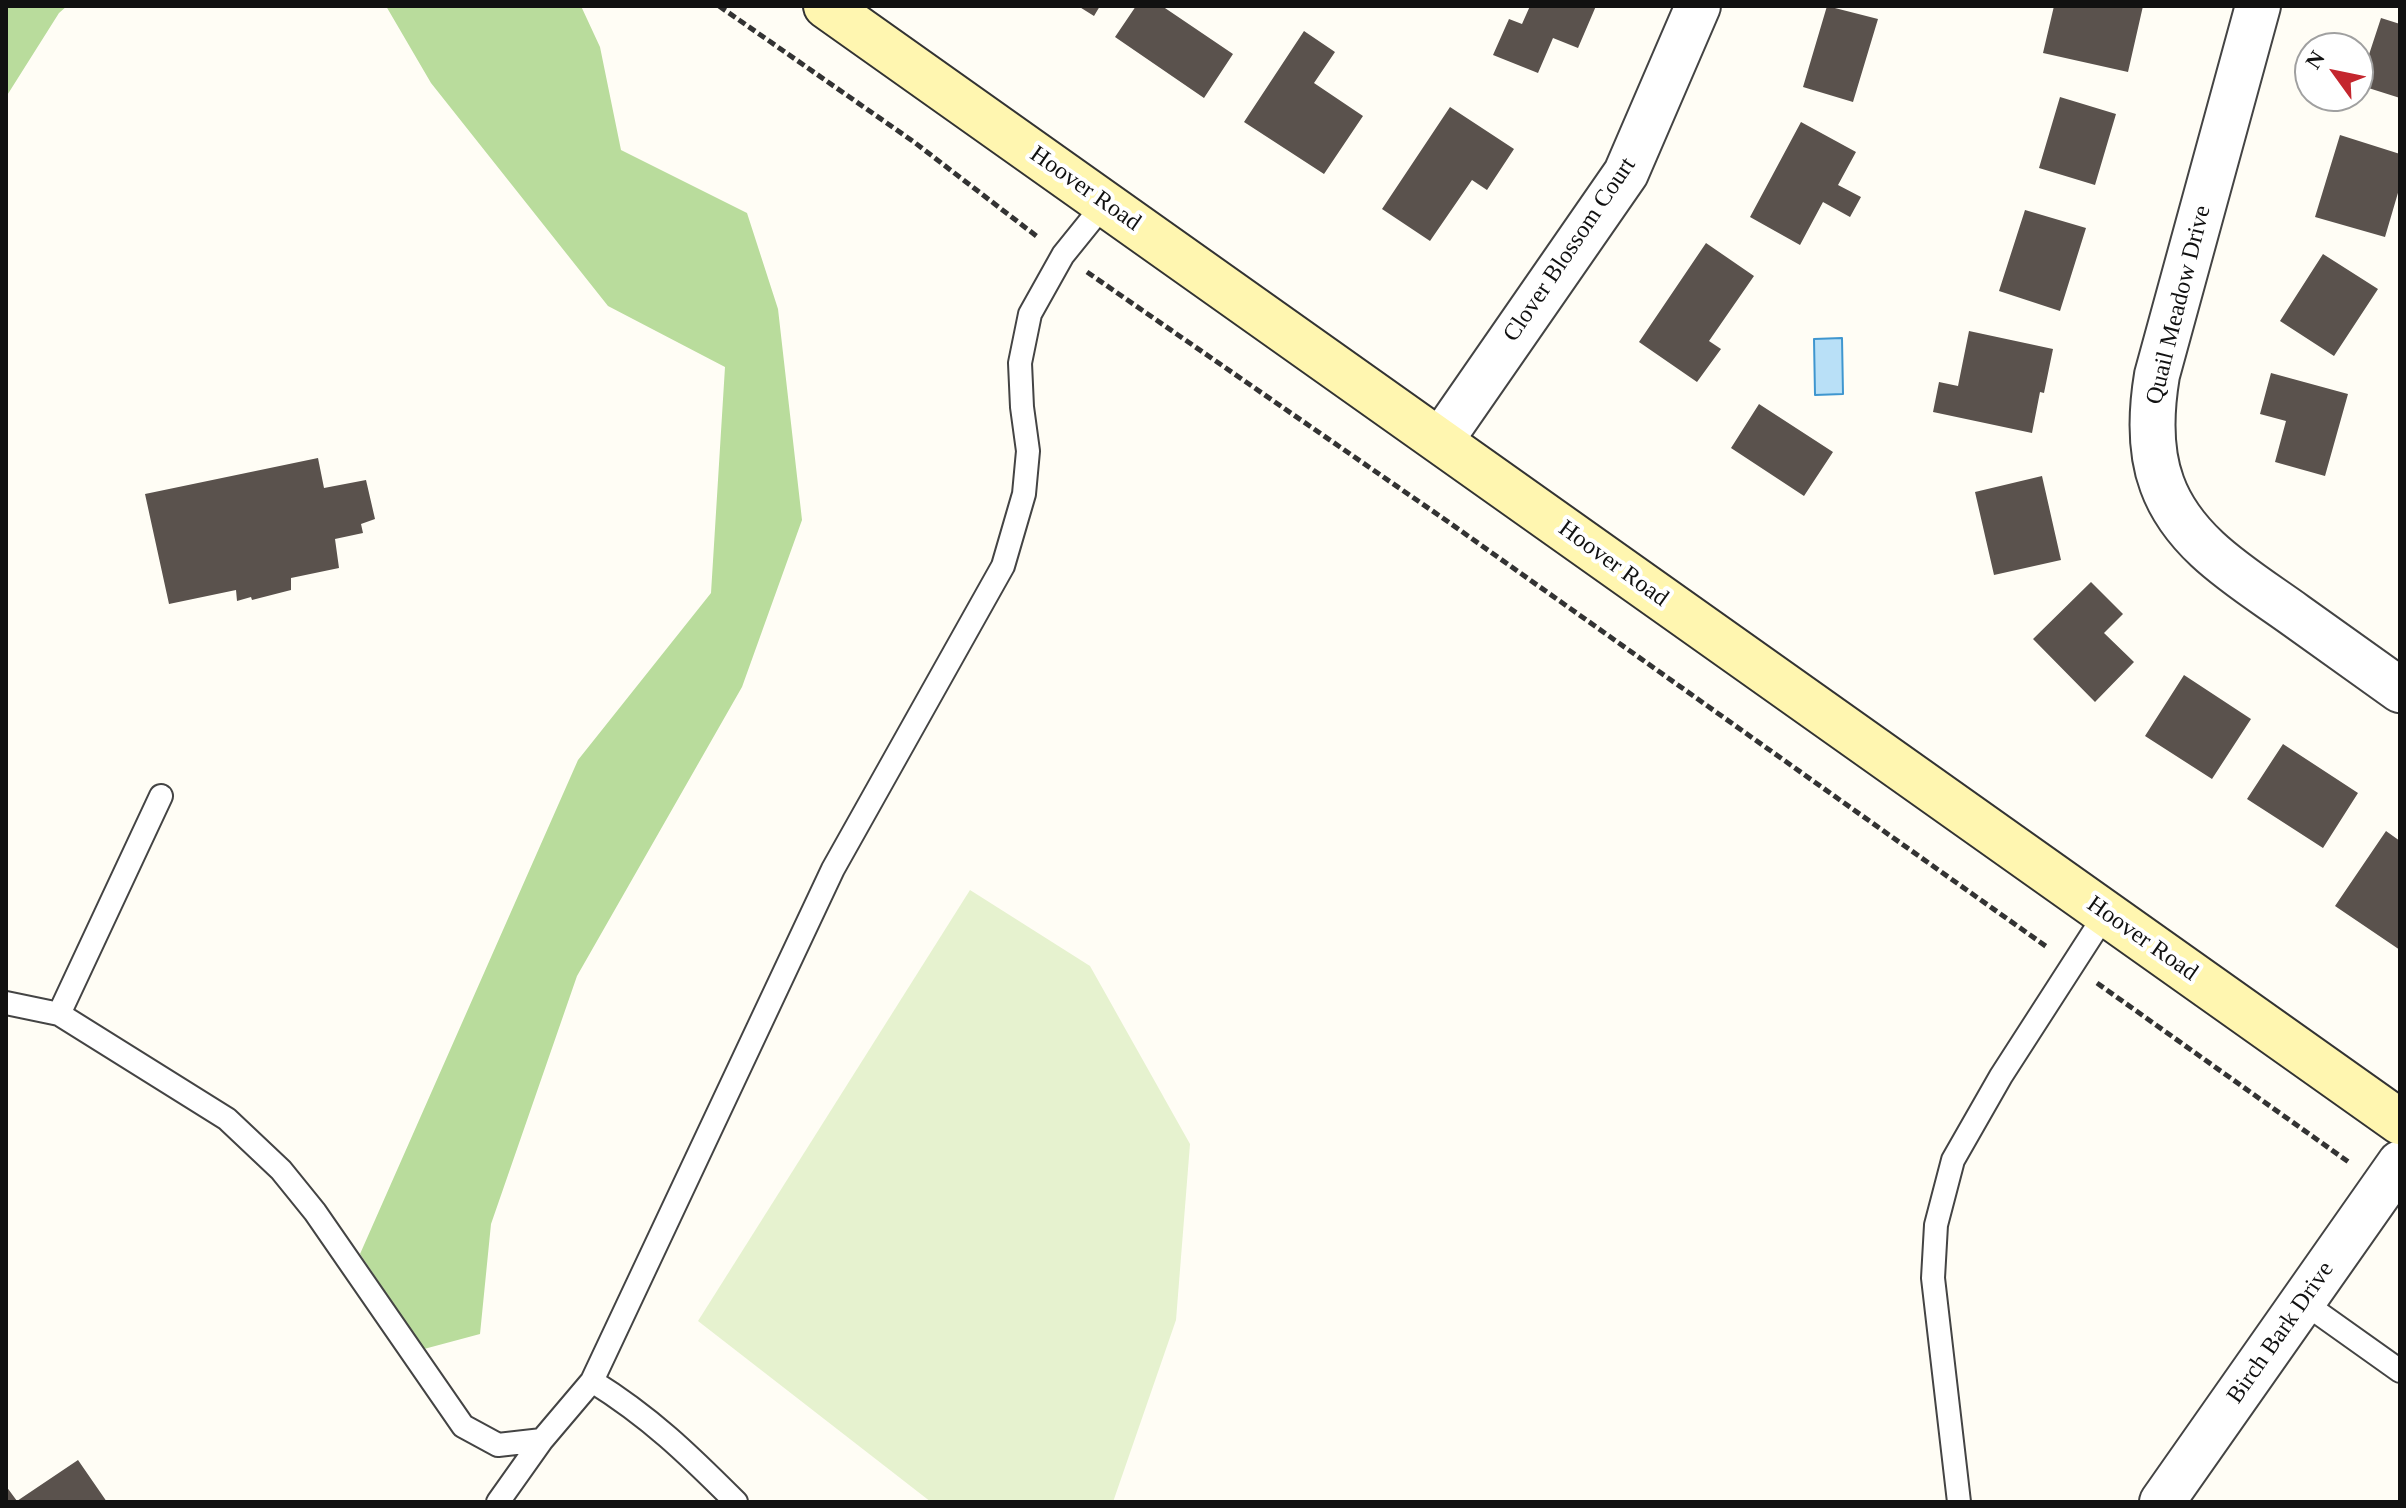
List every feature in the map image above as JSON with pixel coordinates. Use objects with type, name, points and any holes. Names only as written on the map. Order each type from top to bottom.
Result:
[{"type":"main road","name":"Hoover Road","points":[[826,6],[2400,1122]]},
{"type":"street","name":"Clover Blossom Court","points":[[1441,440],[1626,173],[1698,6]]},
{"type":"street","name":"Quail Meadow Drive","points":[[2258,6],[2157,375],[2151,412],[2153,446],[2162,484],[2197,541],[2225,565],[2400,690]]},
{"type":"street","name":"Birch Bark Drive","points":[[2162,1502],[2392,1175]]},
{"type":"lane","points":[[498,1502],[542,1440],[592,1381],[833,869],[1003,566],[1024,494],[1028,451],[1020,363],[1030,314],[1063,255],[1105,203]]},
{"type":"lane","points":[[59,1014],[161,796]]},
{"type":"lane","points":[[1959,1502],[1933,1278],[1936,1225],[1953,1160],[2001,1076],[2106,913]]},
{"type":"lane","points":[[6,1003],[59,1014],[227,1119],[281,1170],[315,1212],[463,1426],[498,1445],[542,1440]]},
{"type":"lane","points":[[2303,1302],[2400,1371]]},
{"type":"lane","points":[[592,1381],[632,1406],[667,1434],[736,1502]]},
{"type":"path","points":[[719,6],[914,142],[1063,255],[1447,521],[2072,965],[2392,1175]]},
{"type":"green space","points":[[6,6],[67,6],[59,13],[6,97]]},
{"type":"green space","points":[[386,6],[581,6],[600,47],[621,150],[747,213],[778,309],[802,520],[742,687],[577,976],[491,1224],[480,1334],[424,1349],[360,1254],[578,760],[711,593],[725,367],[608,306],[431,83]]},
{"type":"green space","points":[[970,890],[1090,966],[1190,1144],[1176,1320],[1113,1502],[931,1502],[698,1321]]},
{"type":"water","points":[[1842,338],[1843,394],[1815,395],[1814,339]]},
{"type":"building","points":[[1078,6],[1100,6],[1094,16]]},
{"type":"building","points":[[1136,6],[1162,6],[1233,54],[1204,98],[1115,37]]},
{"type":"building","points":[[1530,6],[1596,6],[1578,48],[1553,38],[1538,73],[1493,55],[1509,19],[1522,24]]},
{"type":"building","points":[[1827,6],[1878,19],[1853,102],[1803,87]]},
{"type":"building","points":[[2054,6],[2143,6],[2128,72],[2043,53]]},
{"type":"building","points":[[2381,18],[2400,24],[2400,98],[2374,90],[2374,39]]},
{"type":"building","points":[[1304,31],[1335,52],[1314,83],[1363,116],[1324,174],[1244,122]]},
{"type":"building","points":[[2060,97],[2116,114],[2095,185],[2039,168]]},
{"type":"building","points":[[1450,107],[1514,149],[1487,190],[1472,180],[1430,241],[1382,209]]},
{"type":"building","points":[[1801,122],[1856,152],[1838,185],[1861,197],[1850,217],[1823,202],[1800,245],[1750,217]]},
{"type":"building","points":[[2340,135],[2400,154],[2400,186],[2385,237],[2315,217]]},
{"type":"building","points":[[2025,210],[2086,228],[2060,311],[1999,291]]},
{"type":"building","points":[[1706,243],[1754,276],[1709,341],[1721,349],[1697,382],[1639,342]]},
{"type":"building","points":[[2323,254],[2378,289],[2334,356],[2280,321]]},
{"type":"building","points":[[1969,331],[2053,349],[2032,433],[1933,412],[1939,382],[1958,386]]},
{"type":"building","points":[[2271,373],[2348,394],[2325,476],[2275,462],[2286,421],[2260,414]]},
{"type":"building","points":[[1759,404],[1833,452],[1804,496],[1731,448]]},
{"type":"building","points":[[318,458],[324,488],[366,480],[375,519],[361,524],[363,533],[335,539],[339,568],[291,578],[291,590],[252,600],[251,597],[237,601],[236,590],[169,604],[145,494]]},
{"type":"building","points":[[2042,476],[2061,560],[1994,575],[1975,492]]},
{"type":"building","points":[[2091,582],[2123,614],[2104,633],[2134,662],[2095,702],[2033,639]]},
{"type":"building","points":[[2184,675],[2251,719],[2212,779],[2145,736]]},
{"type":"building","points":[[2283,744],[2358,793],[2323,848],[2247,799]]},
{"type":"building","points":[[2386,831],[2400,841],[2400,950],[2335,906]]},
{"type":"building","points":[[78,1460],[107,1502],[6,1502],[6,1486],[17,1501]]}]
